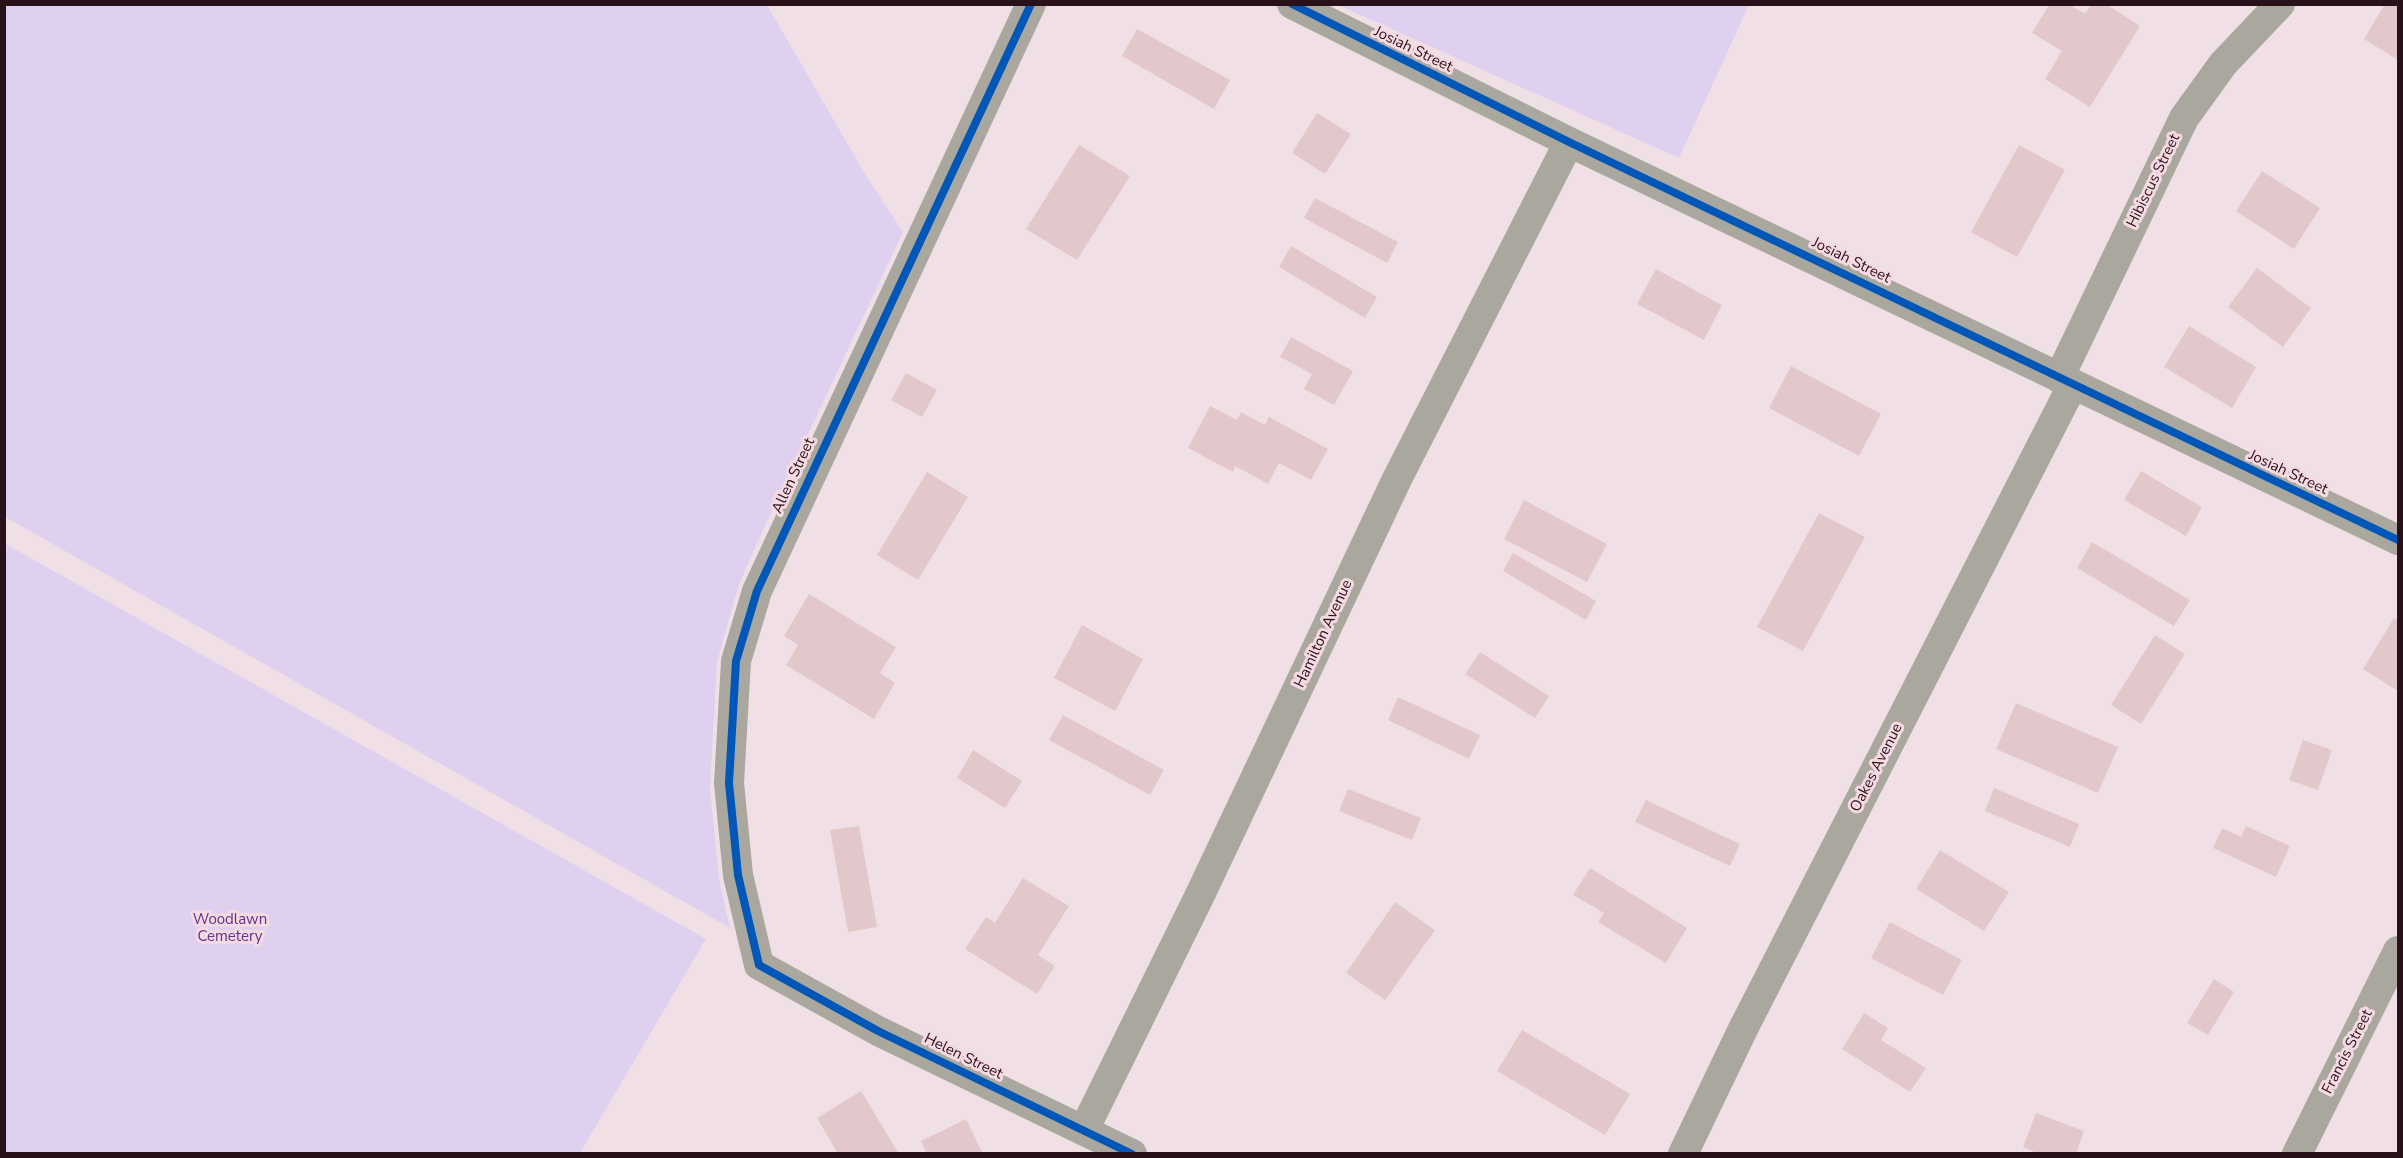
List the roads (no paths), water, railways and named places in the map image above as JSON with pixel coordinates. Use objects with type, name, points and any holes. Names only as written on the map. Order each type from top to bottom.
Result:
[{"type":"street","name":"Allen Street","points":[[784,979],[759,965],[738,875],[729,783],[736,661],[757,591],[776,546],[1031,4]]},
{"type":"street","name":"Josiah Street","points":[[1292,4],[1569,142],[2398,540]]},
{"type":"street","name":"Hibiscus Street","points":[[2066,381],[2184,118],[2223,64],[2280,4]]},
{"type":"street","name":"Hamilton Avenue","points":[[1084,1130],[1193,908],[1397,479],[1569,142]]},
{"type":"street","name":"Oakes Avenue","points":[[1683,1154],[2066,381]]},
{"type":"street","name":"Francis Street","points":[[2297,1154],[2398,951]]},
{"type":"street","name":"Helen Street","points":[[784,979],[878,1031],[1132,1154]]},
{"type":"park label","name":"Woodlawn Cemetery","points":[[230,928]]}]
